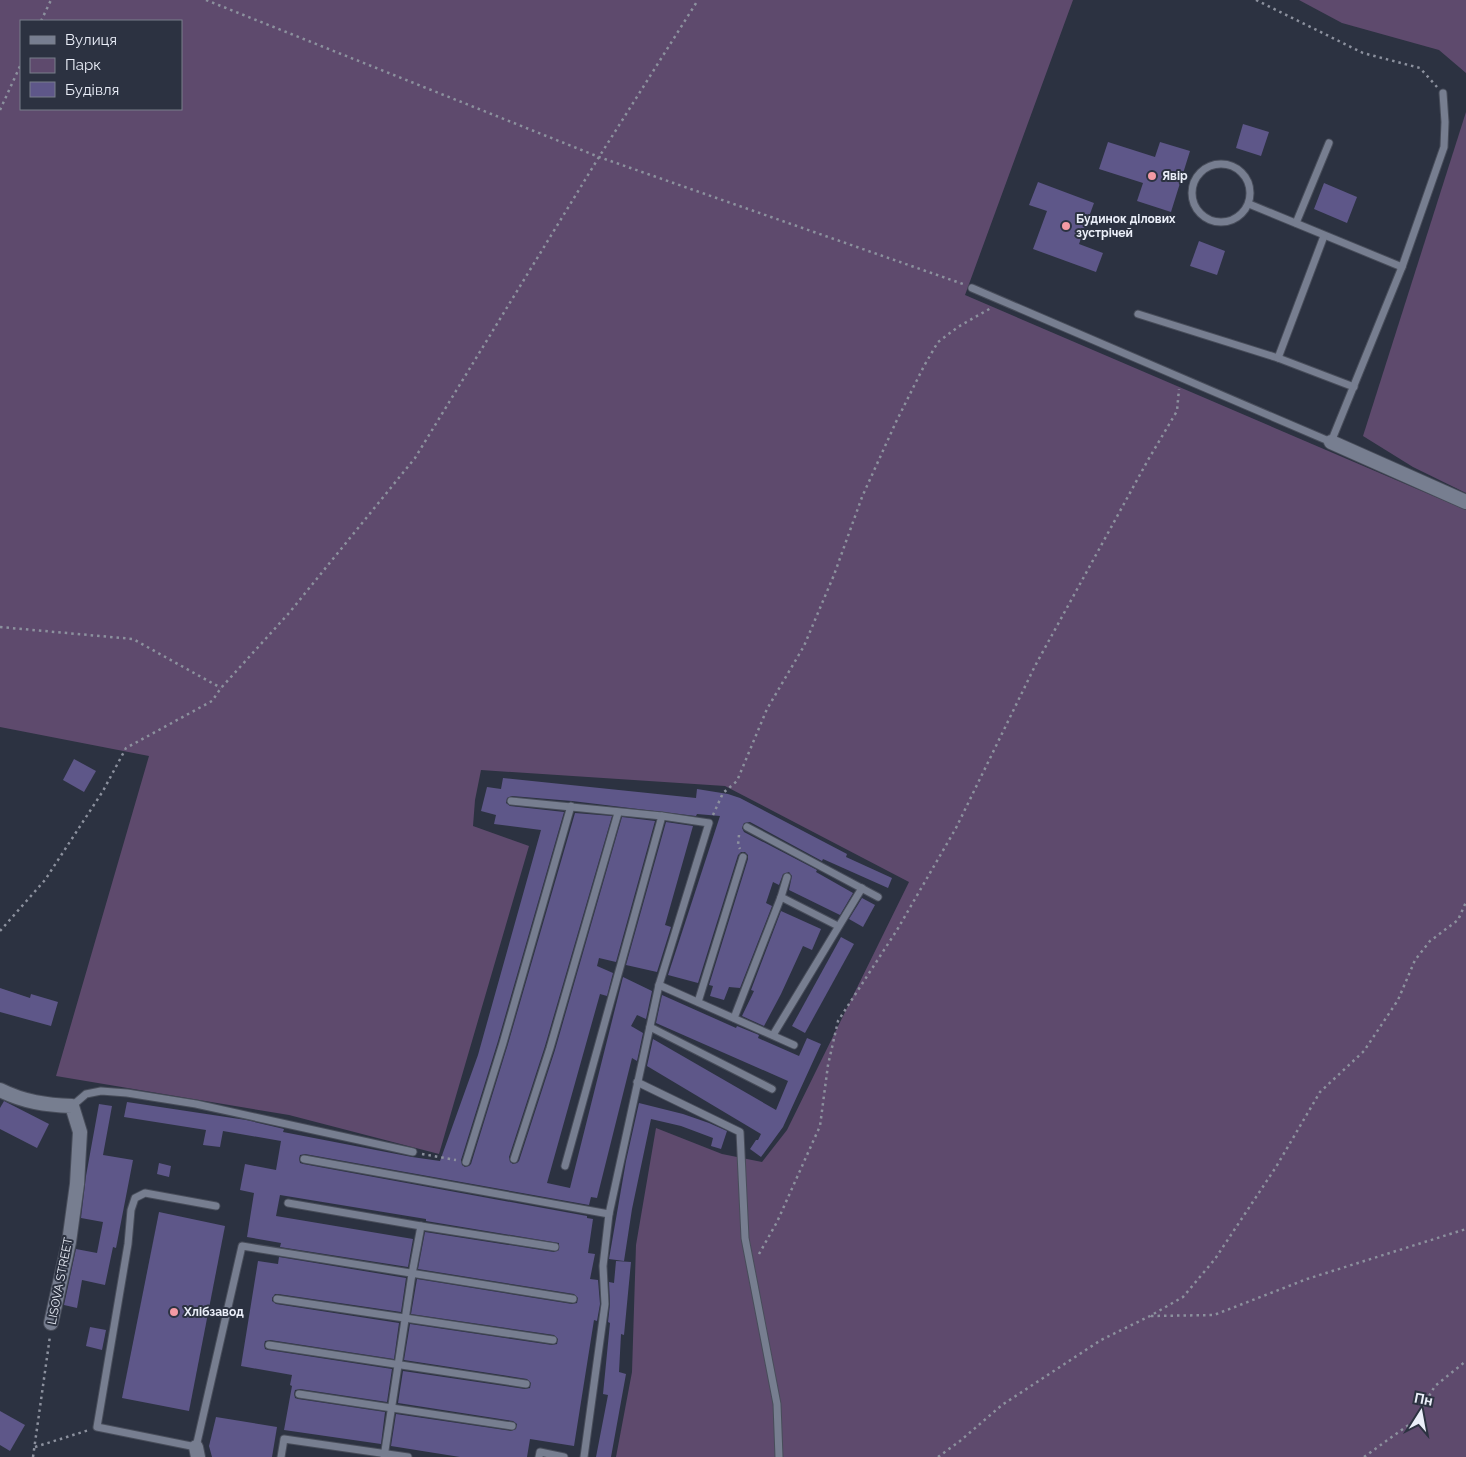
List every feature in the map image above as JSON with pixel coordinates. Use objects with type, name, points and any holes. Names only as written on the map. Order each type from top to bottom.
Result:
[{"type":"street","points":[[1331,442],[1466,502]]},
{"type":"street","points":[[0,1090],[43,1105],[72,1106]]},
{"type":"street","name":"LISOVA STREET","points":[[52,1322],[69,1242],[77,1184],[80,1132],[72,1106]]},
{"type":"lane","points":[[972,288],[1331,442],[1402,267],[1444,146],[1446,122],[1443,93]]},
{"type":"lane","points":[[1296,223],[1328,144]]},
{"type":"lane","points":[[1212,165],[1231,165],[1240,170],[1246,177],[1250,186],[1251,196],[1249,204],[1243,213],[1235,219],[1226,222],[1216,222],[1207,219],[1194,205],[1193,186],[1203,170],[1212,165]]},
{"type":"lane","points":[[1249,204],[1324,236],[1355,246],[1402,267]]},
{"type":"lane","points":[[1278,358],[1324,236]]},
{"type":"lane","points":[[1138,314],[1278,358],[1354,387]]},
{"type":"lane","points":[[510,801],[662,816],[709,823],[659,985],[609,1214],[603,1266],[605,1304],[584,1457]]},
{"type":"lane","points":[[466,1162],[503,1043],[571,806]]},
{"type":"lane","points":[[514,1159],[550,1048],[618,813]]},
{"type":"lane","points":[[565,1166],[662,816]]},
{"type":"lane","points":[[747,827],[878,897]]},
{"type":"lane","points":[[698,1002],[743,857]]},
{"type":"lane","points":[[734,1018],[787,877]]},
{"type":"lane","points":[[773,1036],[862,888]]},
{"type":"lane","points":[[781,897],[838,926]]},
{"type":"lane","points":[[659,985],[794,1045]]},
{"type":"lane","points":[[650,1027],[772,1089]]},
{"type":"lane","points":[[637,1082],[740,1132],[745,1238],[777,1404],[779,1457]]},
{"type":"lane","points":[[72,1106],[86,1094],[102,1091],[127,1093],[196,1104],[413,1152]]},
{"type":"lane","points":[[304,1159],[609,1214]]},
{"type":"lane","points":[[216,1206],[145,1194],[135,1198],[131,1210],[128,1244],[97,1427],[197,1452],[242,1246],[573,1299]]},
{"type":"lane","points":[[288,1203],[555,1247]]},
{"type":"lane","points":[[384,1455],[421,1226]]},
{"type":"lane","points":[[277,1299],[553,1340]]},
{"type":"lane","points":[[269,1345],[526,1384]]},
{"type":"lane","points":[[299,1394],[512,1426]]},
{"type":"lane","points":[[281,1457],[284,1439],[408,1457]]},
{"type":"lane","points":[[539,1457],[540,1452],[564,1457]]},
{"type":"path","points":[[41,20],[51,0]]},
{"type":"path","points":[[206,0],[599,157],[972,288]]},
{"type":"path","points":[[0,931],[46,880],[103,791],[126,748],[212,702],[221,688],[289,613],[415,458],[599,157],[698,0]]},
{"type":"path","points":[[1256,0],[1364,54],[1420,68],[1443,93]]},
{"type":"path","points":[[0,110],[20,66]]},
{"type":"path","points":[[709,823],[723,793],[738,781],[767,709],[804,646],[834,575],[862,497],[924,366],[938,342],[958,327],[1003,301]]},
{"type":"path","points":[[751,1268],[777,1222],[820,1126],[828,1065],[838,1021],[897,930],[956,828],[1035,666],[1177,411],[1181,377]]},
{"type":"path","points":[[0,627],[133,639],[221,688]]},
{"type":"path","points":[[743,857],[738,845],[740,831],[747,827]]},
{"type":"path","points":[[938,1457],[1002,1405],[1101,1340],[1150,1316],[1183,1297],[1215,1259],[1276,1167],[1320,1092],[1364,1051],[1398,1000],[1415,960],[1430,941],[1458,920],[1466,902]]},
{"type":"path","points":[[413,1152],[466,1162]]},
{"type":"path","points":[[1150,1316],[1214,1315],[1306,1280],[1466,1229]]},
{"type":"path","name":"LISOVA STREET","points":[[33,1457],[52,1322]]},
{"type":"path","points":[[1364,1457],[1414,1421],[1435,1386],[1466,1361]]},
{"type":"path","points":[[35,1447],[97,1427]]},
{"type":"green space","points":[[0,0],[1073,0],[965,295],[1466,510],[1466,1457],[616,1457],[632,1372],[636,1245],[656,1128],[722,1154],[762,1162],[787,1130],[909,882],[725,786],[481,770],[475,800],[473,826],[529,846],[439,1154],[289,1115],[56,1076],[149,756],[0,727]]},
{"type":"green space","points":[[1299,0],[1466,0],[1466,73],[1439,50],[1342,23]]},
{"type":"green space","points":[[1466,112],[1466,493],[1413,467],[1363,436]]},
{"type":"building","points":[[1243,124],[1269,132],[1261,156],[1236,148]]},
{"type":"building","name":"Явір","points":[[1108,142],[1155,157],[1160,142],[1190,151],[1171,212],[1137,201],[1143,183],[1099,169]]},
{"type":"building","points":[[1038,182],[1094,203],[1079,244],[1103,253],[1096,272],[1033,249],[1047,211],[1029,205]]},
{"type":"building","points":[[1324,183],[1357,197],[1347,223],[1314,209]]},
{"type":"building","points":[[1199,241],[1225,251],[1217,275],[1190,266]]},
{"type":"building","points":[[74,759],[96,771],[84,792],[63,780]]},
{"type":"building","points":[[503,778],[696,798],[697,789],[728,794],[740,798],[847,854],[846,857],[892,878],[888,888],[823,859],[822,861],[750,822],[744,823],[742,828],[744,832],[817,870],[816,872],[853,893],[840,915],[789,890],[792,876],[789,872],[783,874],[779,885],[773,882],[766,903],[772,906],[740,988],[729,987],[724,1000],[710,996],[713,986],[709,985],[748,859],[748,855],[745,852],[741,852],[738,855],[698,983],[668,975],[720,816],[697,814],[696,816],[572,801],[512,796],[507,798],[506,803],[510,806],[564,812],[498,1041],[461,1160],[462,1165],[465,1167],[471,1164],[575,813],[612,816],[545,1046],[509,1157],[510,1162],[513,1164],[519,1161],[555,1050],[622,817],[655,821],[616,962],[599,958],[597,966],[613,973],[607,996],[600,994],[547,1183],[570,1188],[623,977],[652,991],[646,1019],[637,1015],[631,1026],[643,1033],[637,1061],[632,1058],[597,1198],[591,1197],[589,1205],[305,1154],[300,1155],[299,1159],[300,1163],[303,1164],[587,1216],[587,1218],[593,1219],[588,1253],[595,1254],[590,1279],[598,1280],[600,1304],[597,1321],[594,1320],[574,1446],[530,1439],[527,1457],[460,1457],[391,1446],[396,1414],[511,1431],[516,1429],[517,1424],[513,1421],[398,1403],[403,1371],[525,1389],[530,1388],[531,1383],[527,1379],[404,1360],[410,1324],[552,1345],[557,1344],[558,1339],[554,1335],[411,1314],[417,1279],[572,1304],[577,1303],[578,1298],[574,1294],[418,1269],[425,1232],[554,1252],[559,1250],[559,1243],[280,1195],[276,1216],[413,1239],[408,1267],[280,1247],[281,1243],[247,1237],[254,1193],[240,1190],[245,1164],[276,1170],[281,1141],[223,1131],[220,1147],[203,1145],[206,1130],[124,1117],[127,1102],[246,1120],[284,1129],[283,1132],[440,1161],[478,1055],[541,830],[494,824],[496,815],[481,811],[487,787],[501,789]]},
{"type":"building","points":[[666,822],[693,826],[665,925],[671,927],[657,972],[626,965]]},
{"type":"building","points":[[862,898],[875,905],[863,927],[849,919]]},
{"type":"building","points":[[781,911],[821,929],[812,950],[803,946],[764,1026],[742,1016],[754,991],[751,990]]},
{"type":"building","points":[[841,937],[854,944],[805,1033],[792,1026]]},
{"type":"building","points":[[0,988],[30,998],[31,994],[58,1002],[51,1026],[0,1012]]},
{"type":"building","points":[[662,995],[736,1028],[737,1026],[759,1035],[758,1038],[799,1056],[807,1038],[821,1044],[783,1127],[761,1157],[750,1149],[761,1134],[647,1066],[653,1039],[776,1110],[788,1081],[656,1023]]},
{"type":"building","points":[[4,1101],[49,1124],[37,1148],[0,1129],[0,1108]]},
{"type":"building","points":[[639,1103],[683,1114],[727,1131],[721,1149],[711,1146],[713,1138],[681,1126],[651,1119],[632,1209],[624,1261],[609,1259],[626,1161]]},
{"type":"building","points":[[99,1104],[112,1106],[103,1155],[133,1160],[116,1248],[113,1247],[105,1285],[82,1280],[77,1308],[64,1305],[76,1249],[97,1253],[103,1222],[81,1218],[86,1176]]},
{"type":"building","points":[[159,1163],[171,1166],[169,1177],[157,1174]]},
{"type":"building","name":"Хлібзавод","points":[[159,1212],[225,1226],[189,1411],[122,1398]]},
{"type":"building","points":[[279,1257],[406,1278],[401,1312],[278,1294],[275,1294],[272,1298],[272,1301],[276,1304],[399,1323],[394,1359],[270,1340],[265,1341],[264,1345],[265,1349],[268,1350],[392,1369],[387,1402],[300,1389],[295,1390],[294,1394],[295,1398],[298,1399],[385,1412],[381,1444],[284,1430],[292,1386],[290,1385],[292,1375],[241,1366],[258,1261],[278,1264]]},
{"type":"building","points":[[616,1261],[631,1262],[624,1335],[621,1334],[619,1372],[626,1374],[611,1457],[596,1457],[608,1395],[603,1394],[610,1323],[608,1322],[610,1304],[609,1282],[614,1283]]},
{"type":"building","points":[[90,1327],[106,1330],[102,1350],[86,1346]]},
{"type":"building","points":[[0,1411],[25,1425],[10,1451],[0,1445]]},
{"type":"building","points":[[216,1417],[277,1427],[272,1457],[212,1457],[209,1446]]},
{"type":"place","name":"Явір","points":[[1152,176]]},
{"type":"place","name":"Будинок ділових зустрічей","points":[[1066,226]]},
{"type":"place","name":"Хлібзавод","points":[[174,1312]]}]
